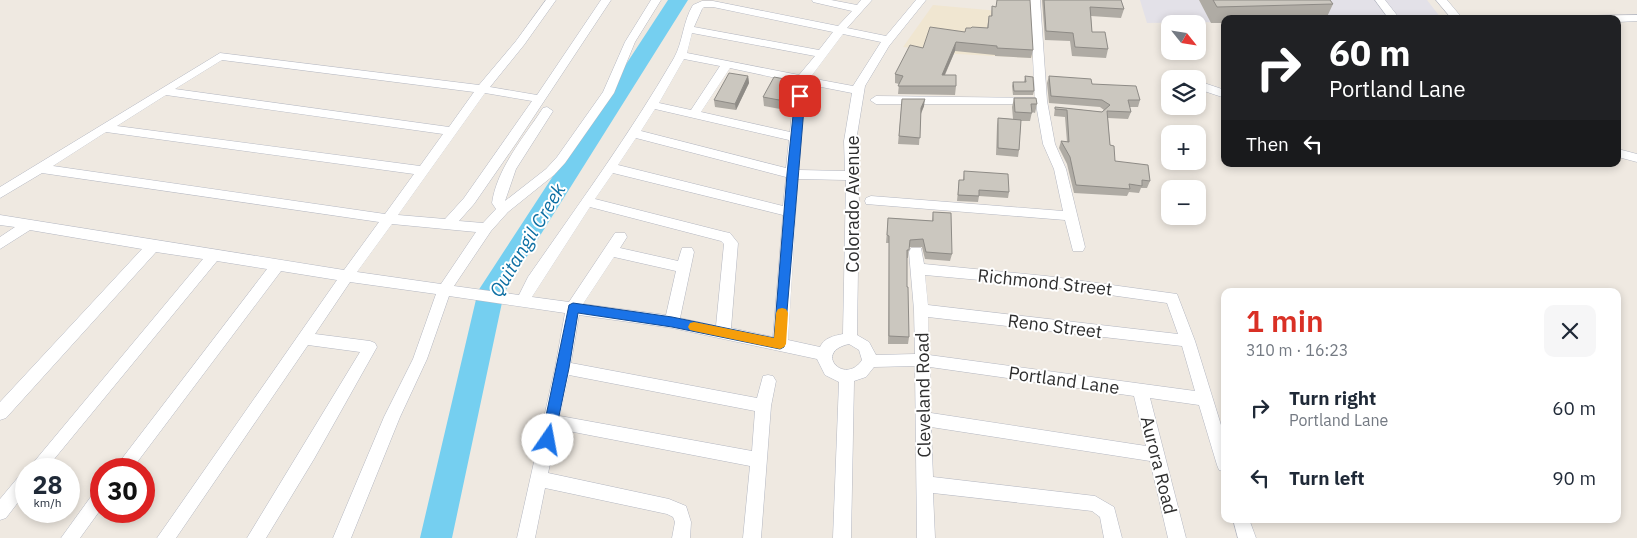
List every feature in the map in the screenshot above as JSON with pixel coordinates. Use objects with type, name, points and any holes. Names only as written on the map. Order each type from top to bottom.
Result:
[{"type":"street","points":[[166,538],[302,338],[482,89],[520,43],[551,0]]},
{"type":"street","points":[[448,225],[469,201],[606,0]]},
{"type":"street","points":[[342,538],[392,417],[420,359],[433,325],[486,228],[503,209],[550,172],[561,160],[608,93],[630,42],[656,0]]},
{"type":"street","points":[[816,0],[863,4]]},
{"type":"street","name":"Colorado Avenue","points":[[850,338],[853,201],[850,141],[859,86],[868,68],[921,0]]},
{"type":"street","points":[[1035,0],[1049,144],[1060,169],[1078,247]]},
{"type":"street","points":[[1380,0],[1392,15]]},
{"type":"street","points":[[1441,0],[1454,15]]},
{"type":"street","points":[[516,301],[533,281],[652,105],[681,55],[688,29],[697,7],[702,4],[715,2],[889,40]]},
{"type":"street","points":[[780,344],[792,174],[801,81],[863,4]]},
{"type":"street","points":[[1621,18],[1637,18]]},
{"type":"street","points":[[688,29],[823,54]]},
{"type":"street","points":[[681,55],[858,92]]},
{"type":"street","points":[[0,193],[220,56],[482,89],[540,99]]},
{"type":"street","points":[[694,114],[727,65]]},
{"type":"street","points":[[1206,88],[1221,93]]},
{"type":"street","points":[[164,91],[452,131]]},
{"type":"street","points":[[876,100],[1046,106]]},
{"type":"street","points":[[652,105],[796,137]]},
{"type":"street","points":[[503,209],[498,204],[498,197],[510,172],[547,111]]},
{"type":"street","points":[[103,128],[423,171]]},
{"type":"street","points":[[633,133],[792,174],[852,176]]},
{"type":"street","points":[[1621,154],[1637,158]]},
{"type":"street","points":[[40,168],[388,219],[486,228]]},
{"type":"street","points":[[611,168],[789,212]]},
{"type":"street","points":[[587,202],[725,237],[730,244],[723,332]]},
{"type":"street","points":[[870,202],[1072,216]]},
{"type":"street","points":[[0,220],[347,276],[672,322],[823,354]]},
{"type":"street","points":[[0,244],[28,225]]},
{"type":"street","points":[[526,538],[563,368],[573,308],[620,237]]},
{"type":"street","points":[[0,413],[152,246]]},
{"type":"street","points":[[610,251],[684,267]]},
{"type":"street","points":[[672,322],[687,252]]},
{"type":"street","name":"Cleveland Road","points":[[916,252],[921,310],[926,538]]},
{"type":"street","points":[[45,458],[215,254]]},
{"type":"street","points":[[130,458],[278,264]]},
{"type":"street","name":"Richmond Street","points":[[918,269],[1056,282],[1172,298],[1188,341]]},
{"type":"street","name":"Reno Street","points":[[921,310],[1188,341]]},
{"type":"street","points":[[256,538],[308,454],[370,347],[302,338]]},
{"type":"street","points":[[850,338],[861,343],[868,351],[870,361],[862,373],[847,377],[834,374],[825,365],[823,354],[829,344],[838,339],[850,338]]},
{"type":"street","points":[[1188,341],[1221,451]]},
{"type":"street","name":"Portland Lane","points":[[870,361],[922,360],[1205,399]]},
{"type":"street","points":[[563,368],[764,406]]},
{"type":"street","points":[[842,538],[847,377]]},
{"type":"street","points":[[752,538],[768,381]]},
{"type":"street","name":"Aurora Road","points":[[1142,391],[1177,538]]},
{"type":"street","points":[[923,419],[1157,456]]},
{"type":"street","points":[[552,420],[759,460]]},
{"type":"street","points":[[539,479],[669,507],[680,512],[683,522],[681,538]]},
{"type":"street","points":[[924,484],[1096,504],[1108,513],[1113,538]]},
{"type":"street","points":[[0,512],[15,494]]},
{"type":"street","points":[[70,538],[90,511]]},
{"type":"street","points":[[1242,523],[1247,538]]},
{"type":"shaded area","points":[[1140,0],[1427,0],[1439,15],[1221,15],[1221,22],[1206,22],[1206,15],[1161,15],[1161,23],[1147,23]]},
{"type":"shaded area","points":[[933,5],[1031,14],[1034,58],[957,54],[903,47]]},
{"type":"building","points":[[997,0],[1030,0],[1033,50],[997,48],[997,46],[956,42],[942,75],[956,75],[956,86],[898,86],[903,76],[895,74],[910,45],[923,48],[930,27],[965,32],[966,28],[988,28],[989,16],[992,16],[992,6],[996,7]]},
{"type":"building","points":[[1044,0],[1121,0],[1124,9],[1090,7],[1092,32],[1105,32],[1108,49],[1075,47],[1073,33],[1046,31]]},
{"type":"building","points":[[1213,0],[1330,0],[1333,4],[1217,7]]},
{"type":"building","points":[[729,73],[748,76],[735,104],[714,100]]},
{"type":"building","points":[[1025,76],[1033,77],[1034,91],[1014,91],[1013,82],[1026,82]]},
{"type":"building","points":[[1049,76],[1091,79],[1092,84],[1136,86],[1140,100],[1128,100],[1131,112],[1107,111],[1110,145],[1114,146],[1115,161],[1148,165],[1150,181],[1142,180],[1142,186],[1129,184],[1130,189],[1076,185],[1070,157],[1061,141],[1069,142],[1067,110],[1055,109],[1055,107],[1102,112],[1110,105],[1102,100],[1051,96]]},
{"type":"building","points":[[774,77],[790,80],[779,100],[763,97]]},
{"type":"building","points":[[1014,98],[1036,98],[1037,104],[1031,104],[1032,113],[1015,112]]},
{"type":"building","points":[[902,99],[925,99],[921,108],[920,138],[899,136]]},
{"type":"building","points":[[998,118],[1021,120],[1019,150],[998,148]]},
{"type":"building","points":[[964,171],[1008,174],[1009,192],[979,190],[979,196],[958,195],[959,180],[964,180]]},
{"type":"building","points":[[933,212],[951,213],[952,254],[926,252],[923,239],[910,240],[909,250],[907,250],[909,337],[889,336],[888,218],[933,221]]},
{"type":"waterway","name":"Quitangil Creek","points":[[436,538],[491,291],[678,0]]},
{"type":"slow traffic","points":[[694,327],[780,344],[782,313]]},
{"type":"route","points":[[548,440],[573,308],[672,322],[780,344],[792,174],[800,96]]}]
